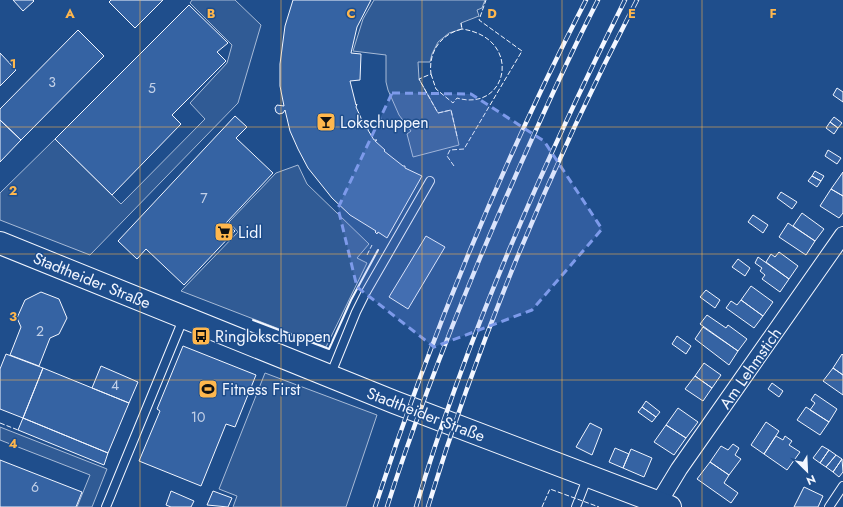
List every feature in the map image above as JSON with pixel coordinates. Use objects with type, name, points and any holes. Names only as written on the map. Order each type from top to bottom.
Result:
[{"type":"street","name":"Am Lehmstich","points":[[664,505],[679,469],[843,235]]},
{"type":"street","name":"Stadtheider Straße","points":[[0,243],[330,376],[664,505]]},
{"type":"lane","points":[[330,376],[356,312],[366,292],[430,181]]},
{"type":"lane","points":[[106,507],[184,316]]},
{"type":"lane","points":[[576,507],[588,476]]},
{"type":"lane","points":[[829,507],[843,486]]},
{"type":"highlighted area","points":[[392,93],[471,94],[544,141],[602,229],[532,310],[434,347],[357,287],[338,208]]},
{"type":"shaded area","points":[[192,0],[235,0],[261,25],[238,103],[90,255],[0,220],[0,193],[55,139],[121,204],[205,119],[190,103],[227,63],[232,45],[190,3]]},
{"type":"shaded area","points":[[374,0],[485,0],[482,8],[477,10],[479,16],[461,23],[462,29],[449,33],[438,42],[430,62],[418,62],[419,79],[438,113],[451,110],[459,145],[413,157],[407,134],[411,131],[399,115],[388,90],[386,82],[386,55],[353,51],[363,19]]},
{"type":"shaded area","points":[[298,165],[307,184],[369,244],[357,258],[367,263],[326,347],[181,291],[238,232],[229,222],[276,173]]},
{"type":"shaded area","points":[[265,373],[377,415],[346,507],[233,507],[237,496],[219,489]]},
{"type":"shaded area","points":[[0,427],[107,469],[92,507],[77,507],[90,475],[0,440]]},
{"type":"building","points":[[13,0],[33,0],[34,1],[23,11]]},
{"type":"building","points":[[111,0],[163,0],[135,28],[109,2]]},
{"type":"building","name":"Lokschuppen","points":[[293,0],[371,0],[357,27],[351,53],[361,54],[360,80],[350,81],[356,105],[357,104],[356,107],[366,129],[368,128],[374,140],[377,140],[375,141],[385,150],[384,151],[405,166],[405,168],[422,176],[387,238],[378,232],[377,234],[375,232],[376,231],[350,215],[332,198],[308,168],[290,131],[285,110],[283,113],[279,114],[276,112],[275,108],[277,105],[284,106],[280,86],[280,64],[285,26]]},
{"type":"building","points":[[189,5],[228,43],[217,52],[226,61],[172,115],[181,124],[112,195],[55,139]]},
{"type":"building","points":[[78,30],[104,56],[21,140],[0,120],[0,109]]},
{"type":"building","points":[[0,53],[16,70],[0,86]]},
{"type":"building","points":[[837,88],[843,92],[843,102],[833,95]]},
{"type":"building","points":[[235,116],[247,127],[236,138],[273,173],[226,223],[235,231],[184,285],[146,249],[137,259],[118,241]]},
{"type":"building","points":[[834,117],[842,123],[838,128],[830,122]]},
{"type":"building","points":[[0,120],[21,140],[0,162]]},
{"type":"building","points":[[830,122],[838,128],[834,134],[826,128]]},
{"type":"building","points":[[828,150],[841,158],[837,164],[825,156]]},
{"type":"building","points":[[815,171],[824,176],[821,181],[812,176]]},
{"type":"building","points":[[843,172],[843,196],[831,189]]},
{"type":"building","points":[[812,176],[821,181],[817,187],[808,181]]},
{"type":"building","points":[[831,189],[843,196],[843,213],[839,218],[820,206]]},
{"type":"building","points":[[781,192],[797,202],[792,209],[777,198]]},
{"type":"building","points":[[802,213],[824,229],[815,241],[793,226]]},
{"type":"building","points":[[753,215],[768,225],[763,233],[748,222]]},
{"type":"building","points":[[788,223],[815,241],[806,255],[779,237]]},
{"type":"building","points":[[426,236],[445,247],[408,309],[389,297]]},
{"type":"building","points":[[779,252],[798,266],[789,279],[766,262],[771,254],[775,257]]},
{"type":"building","points":[[758,257],[789,279],[780,292],[762,279],[765,275],[760,271],[762,268],[755,263]]},
{"type":"building","points":[[738,259],[750,268],[745,276],[732,267]]},
{"type":"building","points":[[751,286],[773,302],[763,316],[741,300]]},
{"type":"building","points":[[706,290],[720,300],[715,308],[700,297]]},
{"type":"building","points":[[41,292],[59,299],[67,318],[59,334],[50,338],[39,366],[10,355],[21,327],[17,318],[25,300]]},
{"type":"building","points":[[741,300],[763,316],[754,328],[726,308],[731,301],[737,305]]},
{"type":"building","points":[[707,315],[726,328],[728,325],[747,339],[738,351],[700,324]]},
{"type":"building","points":[[703,327],[738,351],[729,365],[695,339]]},
{"type":"building","points":[[677,336],[691,346],[686,354],[672,344]]},
{"type":"building","points":[[183,346],[256,375],[235,427],[226,424],[201,486],[139,461],[160,411],[157,409]]},
{"type":"building","points":[[6,354],[43,368],[23,418],[0,409],[0,369]]},
{"type":"building","points":[[842,354],[843,355],[843,375],[833,368]]},
{"type":"building","points":[[704,363],[721,375],[712,388],[695,376]]},
{"type":"building","points":[[101,366],[138,382],[129,403],[92,388]]},
{"type":"building","points":[[43,368],[129,403],[108,453],[23,418]]},
{"type":"building","points":[[833,368],[843,375],[843,395],[823,381]]},
{"type":"building","points":[[695,376],[712,388],[703,401],[685,389]]},
{"type":"building","points":[[772,383],[783,391],[779,397],[768,389]]},
{"type":"building","points":[[815,394],[837,409],[829,422],[810,410],[815,403],[811,400]]},
{"type":"building","points":[[646,401],[660,412],[656,417],[642,407]]},
{"type":"building","points":[[642,407],[656,417],[652,422],[638,412]]},
{"type":"building","points":[[806,407],[829,422],[820,435],[797,420]]},
{"type":"building","points":[[678,408],[698,422],[686,438],[666,425]]},
{"type":"building","points":[[23,418],[108,453],[104,465],[18,430]]},
{"type":"building","points":[[766,422],[779,431],[764,454],[751,445]]},
{"type":"building","points":[[590,423],[602,429],[592,455],[576,447]]},
{"type":"building","points":[[666,425],[686,438],[674,455],[654,442]]},
{"type":"building","points":[[776,436],[783,440],[785,436],[792,441],[789,445],[800,452],[787,470],[764,454]]},
{"type":"building","points":[[733,444],[739,448],[735,455],[741,459],[729,475],[710,462],[721,446],[728,450]]},
{"type":"building","points":[[822,446],[829,450],[820,463],[813,458]]},
{"type":"building","points":[[615,448],[629,454],[623,468],[609,462]]},
{"type":"building","points":[[631,449],[652,458],[644,477],[623,468]]},
{"type":"building","points":[[829,450],[836,455],[826,467],[820,463]]},
{"type":"building","points":[[836,455],[842,459],[833,472],[826,467]]},
{"type":"building","points":[[842,459],[843,472],[839,477],[833,472]]},
{"type":"building","points":[[0,460],[82,492],[76,507],[0,507]]},
{"type":"building","points":[[710,462],[729,475],[724,483],[738,493],[731,503],[697,479]]},
{"type":"building","points":[[804,487],[823,496],[818,507],[794,507]]},
{"type":"building","points":[[171,491],[194,501],[191,507],[171,507],[166,505]]},
{"type":"building","points":[[213,491],[232,498],[228,507],[207,505]]},
{"type":"railway","points":[[375,507],[420,377],[470,249],[497,186],[555,61],[586,0]]},
{"type":"railway","points":[[387,507],[431,381],[480,258],[537,128],[598,0]]},
{"type":"railway","points":[[416,507],[459,377],[484,312],[537,185],[565,123],[625,0]]},
{"type":"railway","points":[[428,507],[471,377],[495,312],[548,185],[576,123],[637,0]]},
{"type":"fence","points":[[454,166],[447,156],[450,150],[464,149],[522,51],[479,20],[486,0]]},
{"type":"fence","points":[[457,136],[451,110],[438,113],[419,79],[431,74],[434,51],[442,40],[448,35],[462,29],[461,23]]},
{"type":"fence","points":[[431,74],[436,89],[453,103],[457,98],[474,100],[488,95],[497,85],[502,72],[501,59],[495,46],[482,35],[462,29]]},
{"type":"fence","points":[[367,255],[372,245]]},
{"type":"fence","points":[[0,423],[18,430]]},
{"type":"fence","points":[[542,507],[550,489],[599,507]]},
{"type":"wall","points":[[253,320],[329,349],[351,300],[378,250]]},
{"type":"place","name":"Lokschuppen","points":[[326,122]]},
{"type":"place","name":"Lidl","points":[[224,232]]},
{"type":"place","name":"Ringlokschuppen","points":[[201,336]]},
{"type":"place","name":"Fitness First","points":[[208,389]]}]
